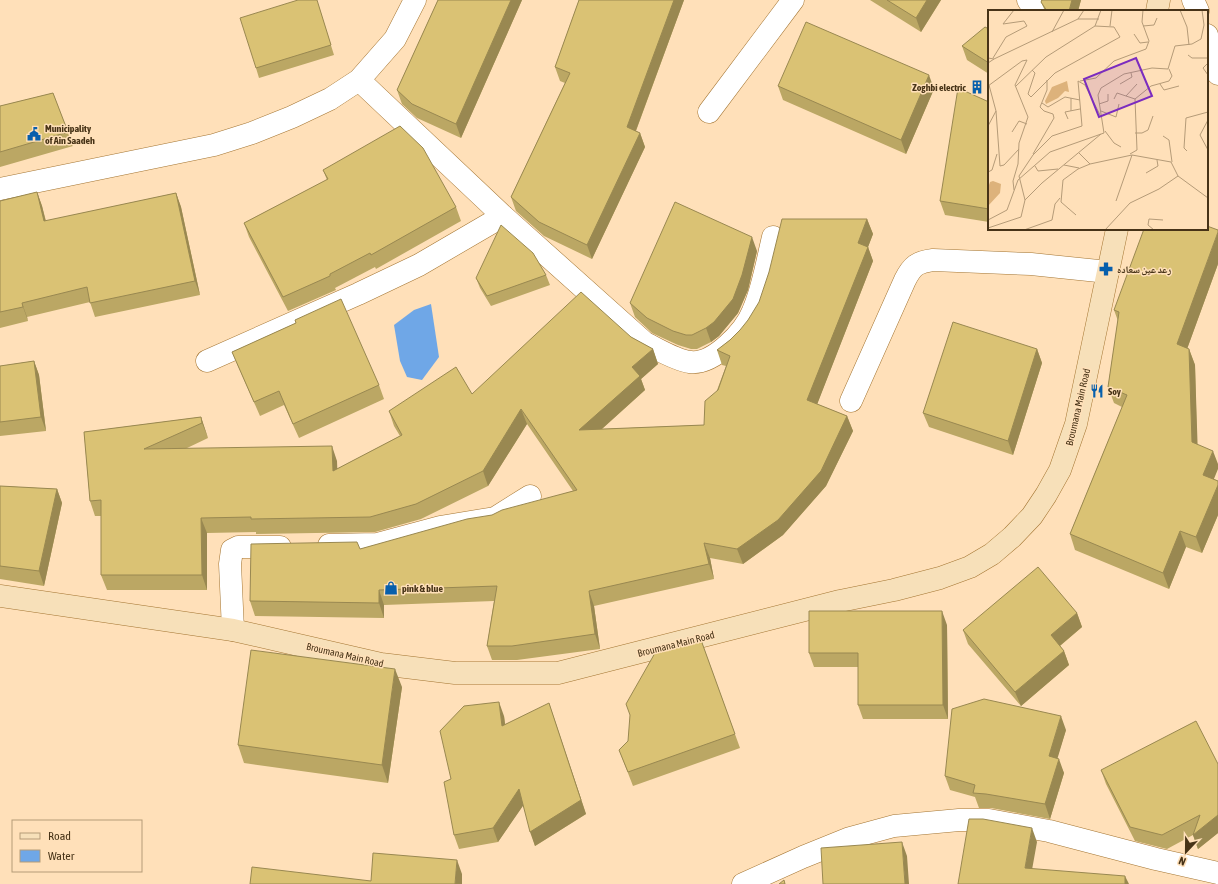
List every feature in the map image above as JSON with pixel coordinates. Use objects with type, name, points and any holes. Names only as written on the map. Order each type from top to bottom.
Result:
[{"type":"main road","points":[[1157,10],[1159,0]]},
{"type":"main road","name":"Broumana Main Road","points":[[0,596],[233,630],[381,664],[456,673],[558,673],[832,603],[894,590],[940,578],[970,567],[992,554],[1012,538],[1032,516],[1060,470],[1076,424],[1117,230]]},
{"type":"street","points":[[0,189],[214,145],[252,133],[292,117],[330,99],[359,80],[395,39],[415,0]]},
{"type":"street","points":[[709,112],[793,0]]},
{"type":"street","points":[[1028,0],[1034,10]]},
{"type":"street","points":[[1193,0],[1198,10]]},
{"type":"street","points":[[1208,39],[1218,74]]},
{"type":"street","points":[[359,80],[503,216],[645,343],[672,356],[690,362],[705,360],[716,355],[726,347],[745,325],[753,312],[759,294],[773,237]]},
{"type":"street","points":[[207,361],[358,294],[419,265],[503,216]]},
{"type":"street","points":[[851,401],[905,280],[910,271],[918,264],[932,260],[1031,264],[1108,272]]},
{"type":"street","points":[[233,630],[230,564],[232,550],[238,547],[377,544],[440,527],[495,518],[530,496]]},
{"type":"street","points":[[743,884],[803,856],[850,838],[894,826],[959,820],[989,820],[1049,831],[1156,859],[1218,873]]},
{"type":"water","points":[[431,304],[439,357],[422,380],[407,377],[400,361],[394,325],[414,310]]},
{"type":"building","points":[[298,0],[317,0],[331,45],[256,68],[240,18]]},
{"type":"building","points":[[438,0],[511,0],[456,124],[412,104],[397,90]]},
{"type":"building","points":[[579,0],[674,0],[627,127],[640,133],[587,245],[539,222],[511,197],[570,73],[555,67]]},
{"type":"building","points":[[887,0],[927,0],[916,18]]},
{"type":"building","points":[[1042,0],[1072,0],[1069,10],[1046,10],[1041,2]]},
{"type":"building","points":[[806,22],[929,75],[901,140],[778,86]]},
{"type":"building","points":[[985,27],[988,28],[988,62],[962,46]]},
{"type":"building","points":[[958,88],[988,102],[988,209],[940,201]]},
{"type":"building","name":"Municipality of Ain Saadeh","points":[[53,93],[68,132],[0,152],[0,106]]},
{"type":"building","points":[[400,126],[423,148],[456,207],[371,255],[370,253],[330,274],[330,276],[283,297],[244,223],[328,179],[323,170]]},
{"type":"building","points":[[37,192],[44,221],[176,193],[195,281],[90,303],[87,287],[22,303],[23,307],[0,312],[0,201]]},
{"type":"building","points":[[675,202],[752,237],[742,275],[733,299],[714,322],[692,335],[686,335],[673,331],[647,318],[630,303]]},
{"type":"building","points":[[782,219],[867,219],[858,243],[868,247],[807,400],[847,416],[821,471],[778,520],[737,549],[704,543],[709,564],[589,591],[595,634],[512,646],[487,646],[497,586],[379,590],[379,603],[250,601],[251,544],[357,542],[360,549],[467,519],[492,515],[502,510],[577,490],[521,409],[483,471],[416,504],[370,517],[251,519],[251,517],[201,518],[202,575],[101,575],[101,500],[90,501],[84,432],[201,417],[202,423],[144,449],[332,446],[333,471],[402,435],[389,411],[456,367],[472,394],[581,292],[631,337],[653,349],[632,367],[640,376],[579,430],[704,425],[705,401],[718,390],[730,356],[717,350],[740,330],[759,302],[769,272]]},
{"type":"building","points":[[501,225],[533,253],[546,275],[487,296],[476,278]]},
{"type":"building","points":[[1208,226],[1218,230],[1177,344],[1189,349],[1192,442],[1213,451],[1203,475],[1218,481],[1218,485],[1196,537],[1180,531],[1163,573],[1070,534],[1127,395],[1108,387],[1119,312],[1114,310],[1144,230],[1208,230]]},
{"type":"building","points":[[341,299],[379,385],[293,424],[279,391],[254,402],[232,352],[296,323],[295,320]]},
{"type":"building","points":[[953,322],[1037,349],[1008,441],[923,413]]},
{"type":"building","points":[[34,361],[41,417],[0,422],[0,366]]},
{"type":"building","points":[[0,486],[57,489],[39,571],[0,566]]},
{"type":"building","points":[[1038,567],[1077,613],[1051,635],[1064,651],[1015,692],[963,630]]},
{"type":"building","points":[[809,611],[942,611],[943,705],[858,705],[858,653],[809,653]]},
{"type":"building","points":[[701,640],[735,734],[628,772],[619,750],[628,741],[630,715],[626,704],[655,653]]},
{"type":"building","points":[[251,650],[395,669],[382,765],[238,745]]},
{"type":"building","points":[[984,699],[1061,716],[1049,756],[1059,759],[1045,804],[973,793],[975,785],[945,776],[952,709]]},
{"type":"building","points":[[499,702],[502,726],[549,703],[581,800],[530,832],[519,789],[493,828],[454,835],[444,782],[451,779],[440,731],[464,706]]},
{"type":"building","points":[[1196,721],[1218,764],[1218,815],[1193,835],[1200,815],[1162,835],[1130,827],[1101,770]]},
{"type":"building","points":[[969,819],[983,819],[1032,828],[1025,868],[1125,876],[1125,884],[958,884]]},
{"type":"building","points":[[902,842],[905,884],[823,884],[821,848]]},
{"type":"building","points":[[373,853],[457,860],[455,884],[250,884],[252,867],[371,881]]},
{"type":"building","points":[[784,880],[785,884],[779,884]]},
{"type":"place","name":"Zoghbi electric","points":[[977,87]]},
{"type":"place","name":"Municipality of Ain Saadeh","points":[[34,134]]},
{"type":"place","name":"رعد عين سعاده","points":[[1106,269]]},
{"type":"place","name":"Soy","points":[[1097,391]]},
{"type":"place","name":"pink & blue","points":[[391,588]]}]
